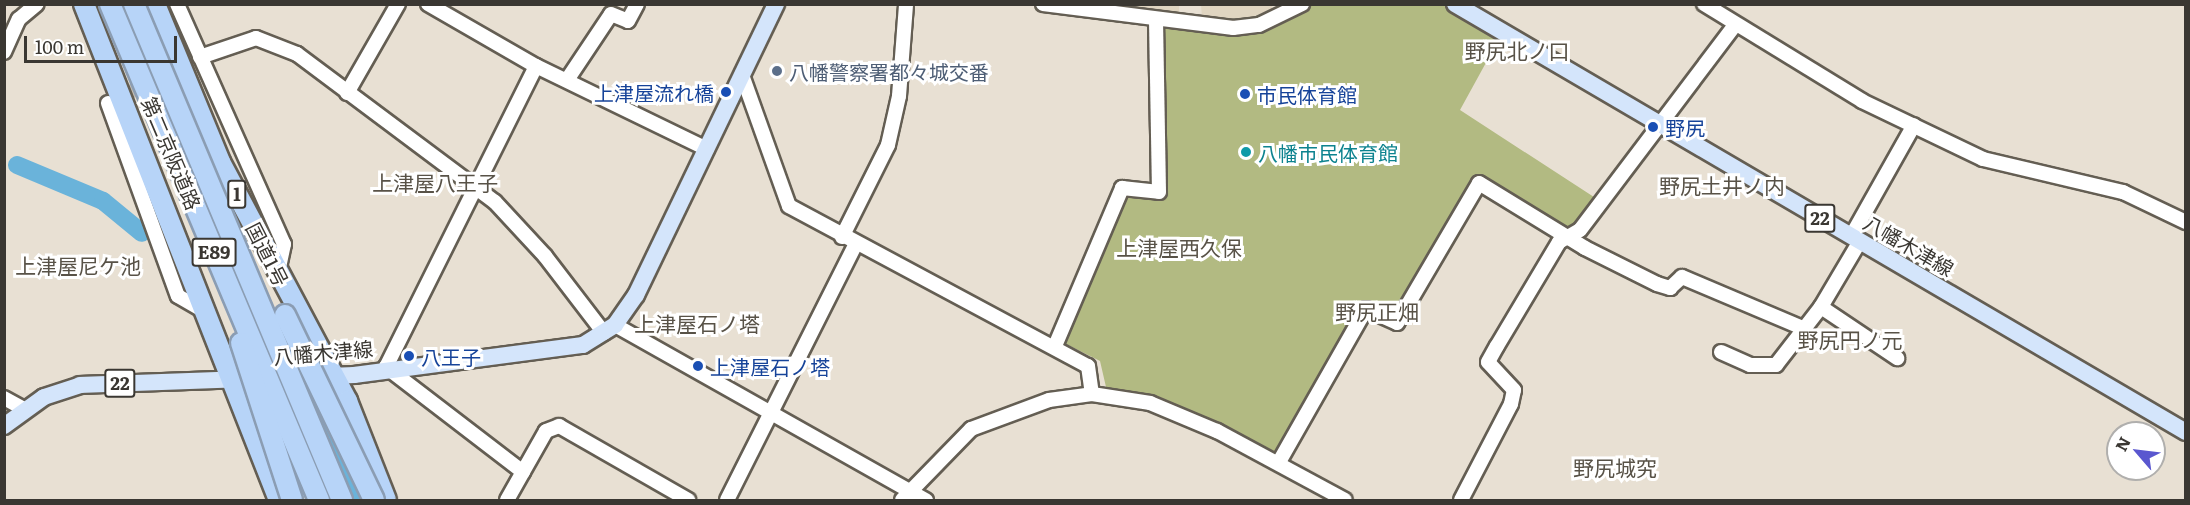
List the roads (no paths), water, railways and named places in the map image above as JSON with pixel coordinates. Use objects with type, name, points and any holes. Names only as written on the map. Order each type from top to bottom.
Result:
[{"type":"highway","points":[[84,4],[206,312],[240,379],[279,501]]},
{"type":"highway","name":"第二京阪道路","points":[[110,4],[319,501]]},
{"type":"highway","name":"第二京阪道路","points":[[134,4],[342,501]]},
{"type":"highway","name":"国道1号","points":[[155,4],[220,162],[278,273],[386,501]]},
{"type":"highway","points":[[149,97],[219,281],[292,501]]},
{"type":"highway","points":[[177,107],[322,384],[374,501]]},
{"type":"main road","points":[[609,329],[636,295],[776,4]]},
{"type":"main road","name":"八幡木津線","points":[[1455,4],[2186,432]]},
{"type":"main road","name":"八幡木津線","points":[[4,426],[24,409],[80,385],[327,376],[386,367],[556,351],[609,329]]},
{"type":"street","points":[[4,52],[19,19],[37,4]]},
{"type":"street","points":[[177,4],[284,244],[278,273]]},
{"type":"street","points":[[348,93],[398,4]]},
{"type":"street","points":[[428,4],[536,66],[707,148]]},
{"type":"street","points":[[567,80],[611,14],[628,21],[637,4]]},
{"type":"street","points":[[842,237],[888,145],[899,96],[906,4]]},
{"type":"street","points":[[1043,4],[1233,28],[1259,25],[1302,4]]},
{"type":"street","points":[[1704,4],[1735,25],[1862,100],[1983,159],[2123,192],[2186,222]]},
{"type":"street","points":[[1055,346],[1122,188],[1159,192],[1156,19]]},
{"type":"street","points":[[1461,501],[1511,404],[1514,390],[1488,362],[1559,242],[1574,237],[1662,126],[1735,25]]},
{"type":"street","points":[[201,57],[243,40],[268,40],[297,54],[479,187],[546,256],[609,329],[768,411],[905,495],[926,501]]},
{"type":"street","points":[[523,472],[386,367],[479,187],[536,66]]},
{"type":"street","points":[[742,75],[789,206],[855,245],[1055,346],[1088,366],[1092,394]]},
{"type":"street","points":[[108,103],[178,296],[206,312]]},
{"type":"street","points":[[1721,352],[1750,365],[1776,365],[1821,307],[1914,125]]},
{"type":"street","points":[[1279,462],[1366,309],[1397,323],[1479,183],[1574,237],[1585,248],[1657,284],[1670,288],[1682,277],[1805,329]]},
{"type":"street","points":[[727,501],[768,411],[855,245]]},
{"type":"street","points":[[1821,307],[1897,358]]},
{"type":"street","points":[[905,495],[971,429],[1049,400],[1092,394],[1150,403],[1279,462],[1345,501]]},
{"type":"street","points":[[4,398],[24,409]]},
{"type":"street","points":[[507,501],[546,431],[559,426],[688,501]]},
{"type":"waterway","points":[[17,165],[103,201],[142,233]]},
{"type":"waterway","points":[[245,308],[273,345]]},
{"type":"waterway","points":[[304,394],[339,450],[360,500]]},
{"type":"tunnel","points":[[112,101],[200,57]]},
{"type":"place","name":"八幡警察署都々城交番","points":[[777,71]]},
{"type":"place","name":"上津屋流れ橋","points":[[726,92]]},
{"type":"place","name":"市民体育館","points":[[1245,94]]},
{"type":"place","name":"野尻","points":[[1653,127]]},
{"type":"place","name":"八幡市民体育館","points":[[1246,152]]},
{"type":"place","name":"八王子","points":[[409,356]]},
{"type":"place","name":"上津屋石ノ塔","points":[[698,366]]},
{"type":"district","name":"野尻北ノ口","points":[[1517,50]]},
{"type":"district","name":"上津屋八王子","points":[[435,182]]},
{"type":"district","name":"野尻土井ノ内","points":[[1722,185]]},
{"type":"district","name":"上津屋西久保","points":[[1179,247]]},
{"type":"district","name":"上津屋尼ケ池","points":[[78,265]]},
{"type":"district","name":"野尻正畑","points":[[1377,311]]},
{"type":"district","name":"上津屋石ノ塔","points":[[697,323]]},
{"type":"district","name":"野尻円ノ元","points":[[1850,339]]},
{"type":"district","name":"野尻城究","points":[[1615,467]]}]
